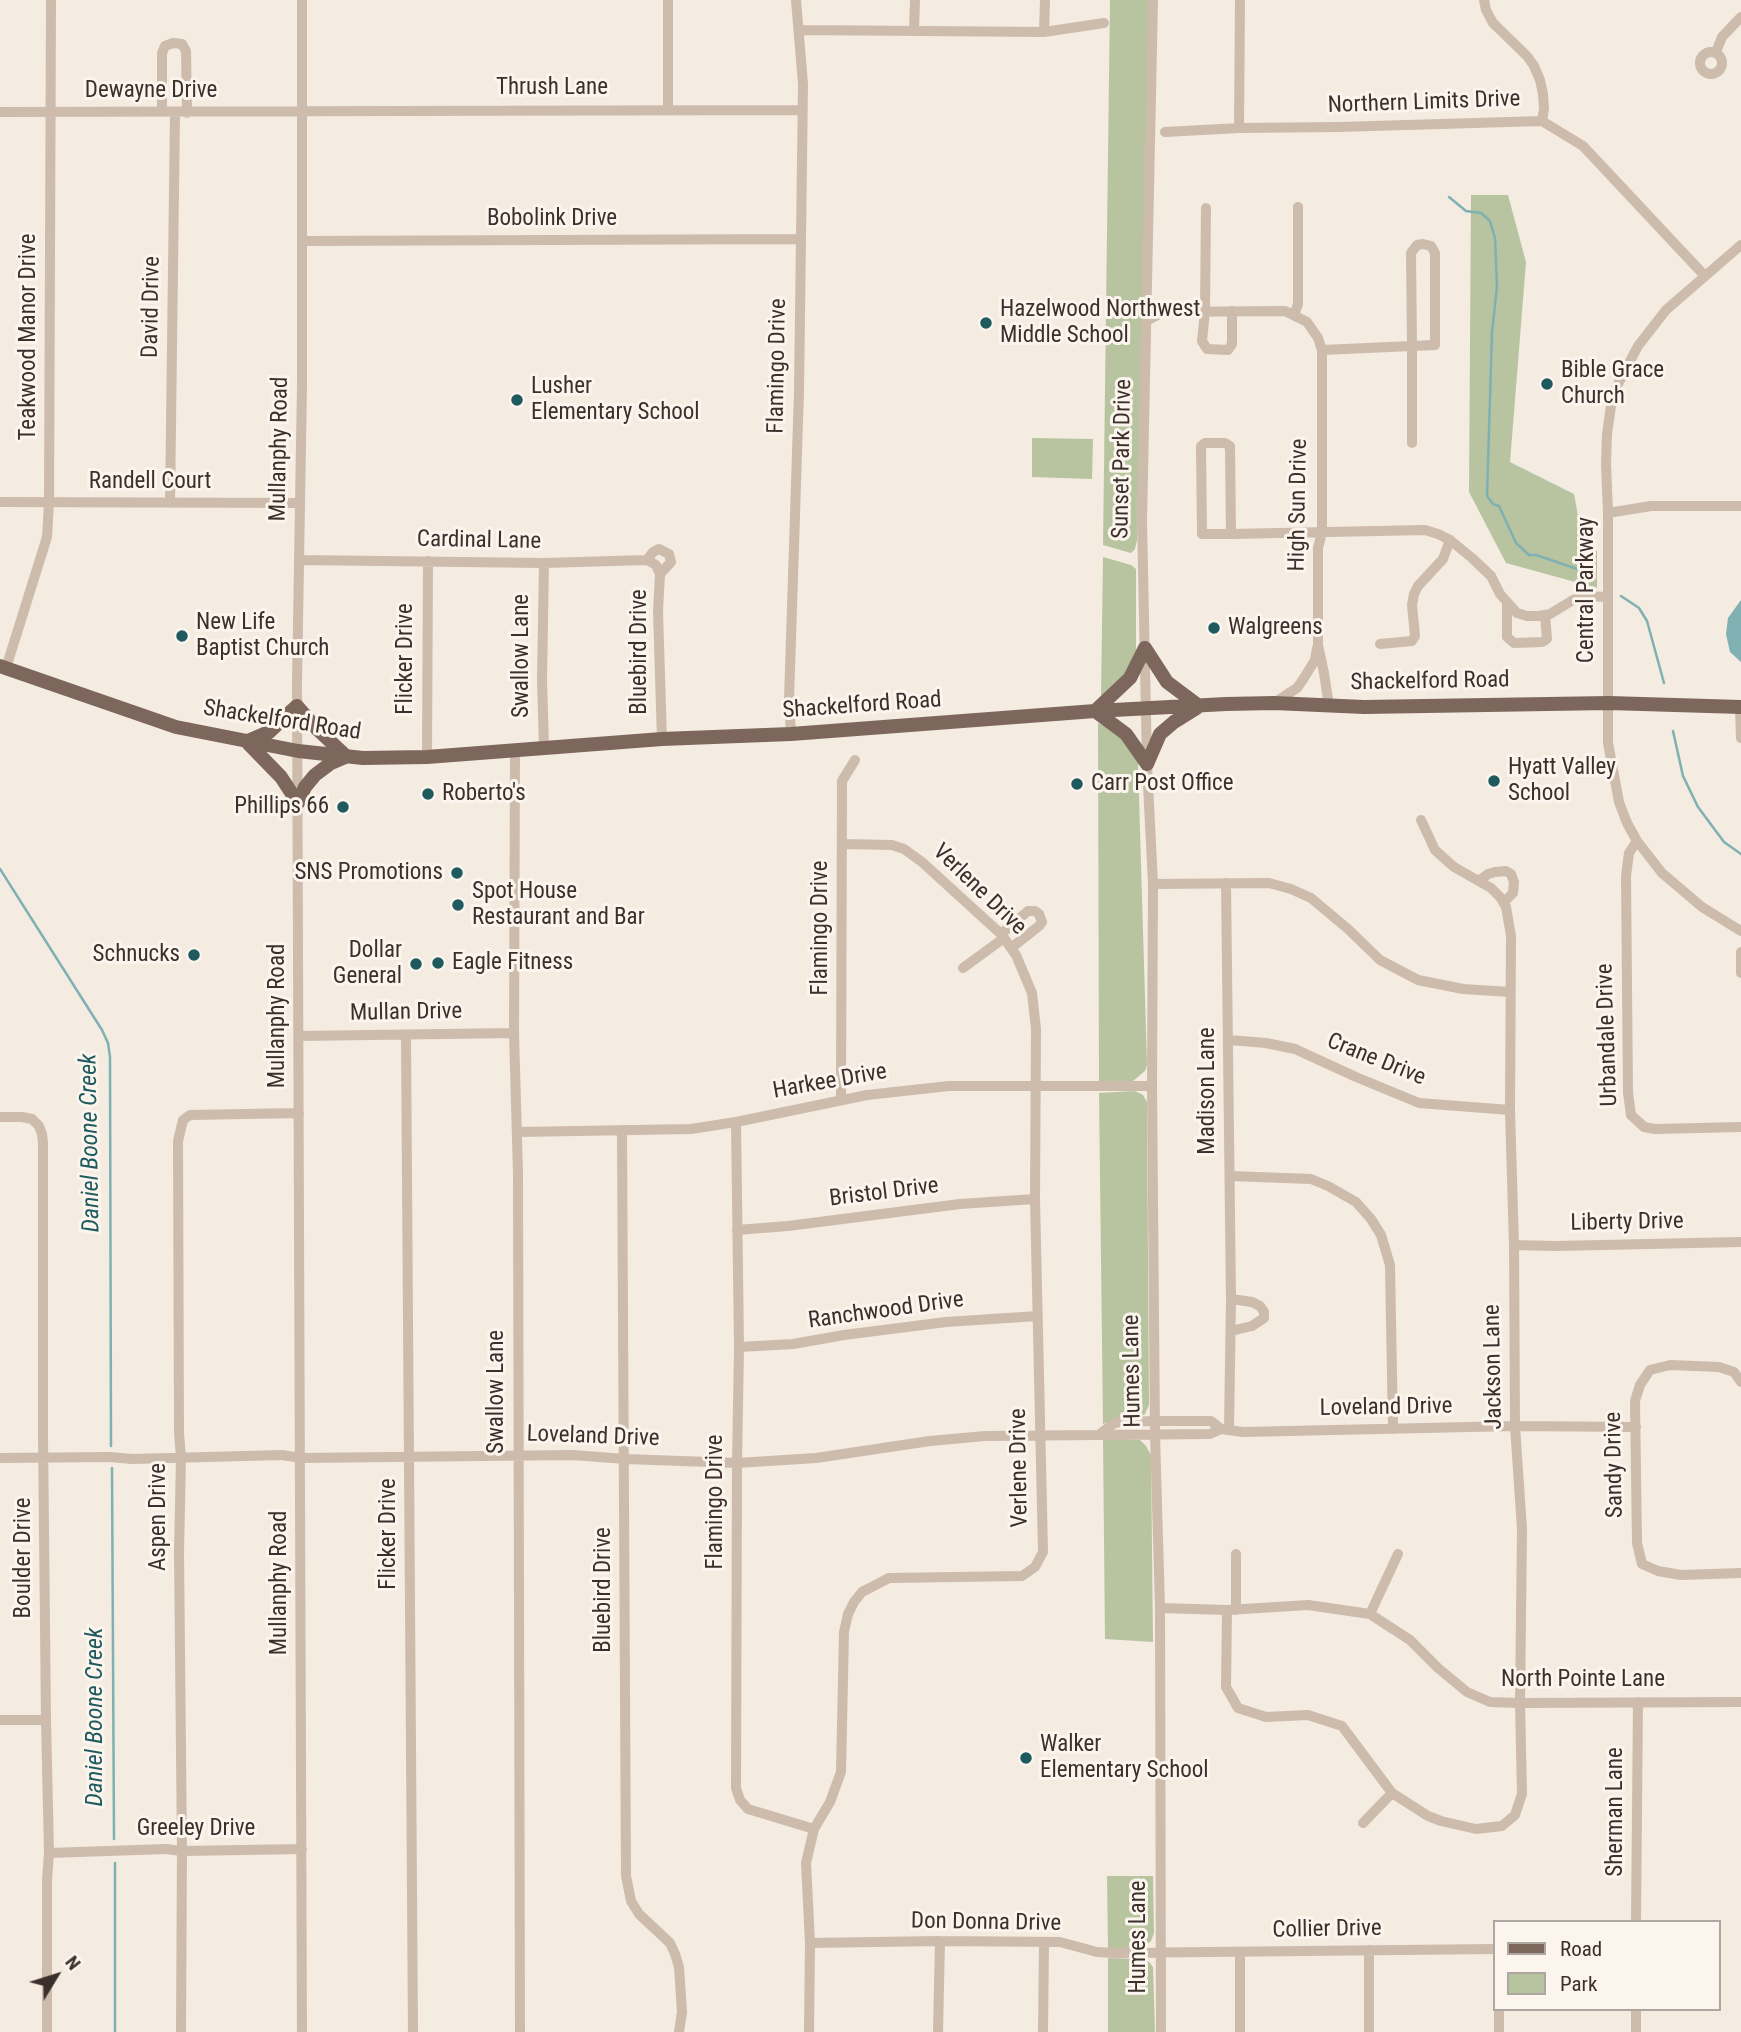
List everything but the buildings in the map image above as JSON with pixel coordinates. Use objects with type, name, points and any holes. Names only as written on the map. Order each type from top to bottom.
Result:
[{"type":"main road","points":[[1145,648],[1167,682],[1199,706],[1160,734],[1147,764]]},
{"type":"main road","points":[[1145,648],[1130,678],[1095,711],[1126,734],[1147,764]]},
{"type":"main road","name":"Shackelford Road","points":[[3,667],[176,727],[298,751],[346,756],[427,757],[515,752],[662,739],[791,734],[1095,711],[1199,706],[1609,703],[1740,707]]},
{"type":"main road","points":[[298,706],[317,729],[346,756],[315,775],[305,787],[298,803],[281,777],[247,742],[269,732],[298,706]]},
{"type":"street","name":"Teakwood Manor Drive","points":[[3,667],[47,537],[51,0]]},
{"type":"street","name":"Mullanphy Road","points":[[302,0],[302,386],[298,706],[302,2032]]},
{"type":"street","points":[[668,0],[668,109]]},
{"type":"street","name":"Flamingo Drive","points":[[791,734],[789,700],[799,391],[803,84],[796,0]]},
{"type":"street","points":[[914,30],[915,0]]},
{"type":"street","points":[[1044,32],[1045,0]]},
{"type":"street","name":"Sunset Park Drive","points":[[1147,709],[1142,520],[1153,0]]},
{"type":"street","points":[[1239,128],[1240,0]]},
{"type":"street","points":[[1484,0],[1493,23],[1534,66],[1543,94],[1542,121]]},
{"type":"street","points":[[1716,52],[1722,37],[1741,17]]},
{"type":"street","points":[[799,30],[1044,32],[1104,23]]},
{"type":"street","name":"David Drive","points":[[162,113],[162,53],[165,46],[182,44],[186,51],[181,113],[170,503]]},
{"type":"street","name":"Dewayne Drive","points":[[0,112],[181,113],[302,110]]},
{"type":"street","name":"Thrush Lane","points":[[302,110],[802,110]]},
{"type":"street","name":"Northern Limits Drive","points":[[1165,132],[1542,121],[1583,146],[1704,275]]},
{"type":"street","points":[[1294,315],[1298,304],[1298,207]]},
{"type":"street","points":[[1206,208],[1202,341],[1207,349],[1228,350],[1233,344],[1232,311]]},
{"type":"street","name":"Bobolink Drive","points":[[302,241],[801,239]]},
{"type":"street","points":[[1146,321],[1163,312],[1285,311],[1307,322],[1318,338],[1322,350],[1412,346],[1435,345],[1435,253],[1431,246],[1417,244],[1411,253],[1412,346],[1412,443]]},
{"type":"street","name":"Central Parkway","points":[[1741,245],[1704,275],[1650,328],[1617,386],[1607,434],[1608,743],[1619,802],[1637,841],[1662,873],[1702,907],[1741,931]]},
{"type":"street","name":"High Sun Drive","points":[[1322,350],[1322,532],[1318,548],[1318,645],[1329,706]]},
{"type":"street","points":[[1231,534],[1230,446],[1225,443],[1205,443],[1201,446],[1202,534],[1231,534],[1425,530],[1450,540],[1472,558],[1490,576],[1507,604],[1517,613],[1527,616],[1545,615],[1584,596],[1607,597]]},
{"type":"street","name":"Randell Court","points":[[0,502],[300,503]]},
{"type":"street","points":[[1608,513],[1651,506],[1741,506]]},
{"type":"street","points":[[1380,644],[1412,641],[1415,636],[1412,605],[1414,594],[1443,559],[1450,540]]},
{"type":"street","name":"Cardinal Lane","points":[[300,560],[654,566]]},
{"type":"street","name":"Flicker Drive","points":[[427,757],[428,561]]},
{"type":"street","name":"Swallow Lane","points":[[544,564],[544,748]]},
{"type":"street","name":"Bluebird Drive","points":[[654,566],[662,739]]},
{"type":"street","points":[[1507,604],[1507,638],[1514,643],[1542,642],[1547,639],[1545,615]]},
{"type":"street","points":[[1274,704],[1297,688],[1315,660],[1318,645]]},
{"type":"street","points":[[1740,707],[1741,738]]},
{"type":"street","name":"Humes Lane","points":[[1147,709],[1153,884],[1152,1086],[1155,1434],[1160,1608],[1161,2032]]},
{"type":"street","name":"Swallow Lane","points":[[515,752],[520,2032]]},
{"type":"street","name":"Flamingo Drive","points":[[841,1100],[842,781],[855,760]]},
{"type":"street","points":[[1421,820],[1436,850],[1454,867],[1491,888],[1504,902]]},
{"type":"street","name":"Urbandale Drive","points":[[1637,841],[1629,853],[1626,876],[1628,1093],[1631,1115],[1644,1127],[1655,1129],[1741,1127]]},
{"type":"street","name":"Verlene Drive","points":[[809,2032],[810,1943],[806,1863],[814,1829],[830,1802],[841,1772],[844,1632],[848,1614],[862,1592],[889,1578],[1015,1578],[1035,1567],[1043,1552],[1035,1199],[1035,1007],[1026,976],[1002,936],[922,862],[904,849],[892,845],[842,844]]},
{"type":"street","name":"Jackson Lane","points":[[1392,1793],[1428,1816],[1476,1829],[1502,1826],[1515,1815],[1522,1794],[1522,1529],[1515,1426],[1510,1110],[1511,936],[1504,902],[1513,893],[1514,882],[1511,874],[1506,871],[1488,874],[1479,881]]},
{"type":"street","name":"Madison Lane","points":[[1225,1429],[1231,1331],[1226,883]]},
{"type":"street","points":[[1153,884],[1269,883],[1311,898],[1380,960],[1418,980],[1463,989],[1510,992]]},
{"type":"street","points":[[963,968],[1028,911],[1035,911],[1042,922],[1011,948]]},
{"type":"street","points":[[1741,951],[1741,973]]},
{"type":"street","name":"Mullan Drive","points":[[299,1036],[514,1033]]},
{"type":"street","name":"Flicker Drive","points":[[406,1035],[413,2032]]},
{"type":"street","name":"Crane Drive","points":[[1229,1040],[1295,1049],[1419,1103],[1510,1110]]},
{"type":"street","name":"Harkee Drive","points":[[517,1132],[691,1129],[913,1089],[990,1085],[1152,1086]]},
{"type":"street","name":"Aspen Drive","points":[[181,2032],[181,1458],[178,1433],[177,1172],[180,1129],[183,1120],[190,1115],[299,1113]]},
{"type":"street","name":"Boulder Drive","points":[[0,1117],[32,1119],[42,1134],[49,1853],[47,2032]]},
{"type":"street","name":"Flamingo Drive","points":[[736,1122],[739,1347],[736,1788],[740,1800],[748,1810],[814,1829]]},
{"type":"street","name":"Bluebird Drive","points":[[622,1130],[627,1888],[639,1914],[670,1943],[675,1954],[679,1967],[682,2012],[679,2032]]},
{"type":"street","points":[[1230,1176],[1311,1179],[1356,1202],[1371,1219],[1391,1265],[1393,1429]]},
{"type":"street","name":"Bristol Drive","points":[[737,1230],[960,1204],[1035,1199]]},
{"type":"street","name":"Liberty Drive","points":[[1514,1245],[1741,1242]]},
{"type":"street","points":[[1231,1299],[1252,1302],[1264,1312],[1264,1318],[1252,1326],[1231,1331]]},
{"type":"street","name":"Ranchwood Drive","points":[[739,1347],[793,1344],[946,1322],[1038,1316]]},
{"type":"street","name":"Sandy Drive","points":[[1741,1382],[1734,1371],[1719,1367],[1670,1365],[1650,1370],[1640,1385],[1635,1401],[1637,1543],[1642,1564],[1658,1571],[1681,1575],[1741,1573]]},
{"type":"street","name":"Loveland Drive","points":[[1100,1434],[1119,1422],[1155,1421],[1211,1421],[1225,1429],[1243,1432],[1515,1426],[1636,1427]]},
{"type":"street","name":"Loveland Drive","points":[[0,1458],[573,1455],[737,1463],[816,1458],[930,1441],[985,1436],[1210,1434],[1225,1429]]},
{"type":"street","points":[[1236,1554],[1226,1687],[1238,1708],[1266,1717],[1308,1715],[1342,1726],[1392,1793],[1363,1823]]},
{"type":"street","points":[[1370,1614],[1398,1554]]},
{"type":"street","name":"North Pointe Lane","points":[[1160,1608],[1232,1610],[1308,1605],[1370,1614],[1410,1640],[1467,1692],[1490,1702],[1741,1702]]},
{"type":"street","name":"Sherman Lane","points":[[1636,1920],[1638,1702]]},
{"type":"street","points":[[0,1720],[46,1720]]},
{"type":"street","name":"Greeley Drive","points":[[49,1853],[166,1849],[302,1849]]},
{"type":"street","points":[[938,2032],[940,1941]]},
{"type":"street","points":[[1043,2032],[1044,1942]]},
{"type":"street","name":"Don Donna Drive","points":[[810,1943],[1060,1942],[1097,1952],[1161,1953]]},
{"type":"street","points":[[1369,1950],[1369,2032]]},
{"type":"street","name":"Collier Drive","points":[[1161,1953],[1492,1950]]},
{"type":"street","points":[[1240,1952],[1240,2032]]},
{"type":"street","points":[[1499,2011],[1499,2032]]},
{"type":"street","points":[[1636,2011],[1636,2032]]},
{"type":"green space","points":[[1110,0],[1149,0],[1137,540],[1131,553],[1103,545]]},
{"type":"green space","points":[[1471,195],[1508,195],[1526,262],[1510,462],[1574,494],[1583,543],[1597,551],[1597,588],[1506,563],[1469,492]]},
{"type":"green space","points":[[1032,438],[1093,439],[1092,479],[1032,477]]},
{"type":"green space","points":[[1103,557],[1136,569],[1136,662],[1110,694],[1101,695]]},
{"type":"green space","points":[[1098,723],[1115,729],[1138,763],[1147,1065],[1145,1071],[1133,1081],[1099,1081]]},
{"type":"green space","points":[[1135,1091],[1143,1095],[1147,1102],[1149,1405],[1145,1414],[1139,1418],[1115,1419],[1103,1424],[1099,1093]]},
{"type":"green space","points":[[1103,1438],[1140,1440],[1151,1455],[1153,1642],[1105,1639]]},
{"type":"green space","points":[[1107,1876],[1153,1876],[1154,1933],[1145,1946],[1108,1949]]},
{"type":"green space","points":[[1108,1958],[1144,1959],[1153,1967],[1155,2032],[1108,2032]]},
{"type":"water","points":[[1741,600],[1741,662],[1730,652],[1726,634],[1728,618]]},
{"type":"waterway","points":[[1449,197],[1466,211],[1481,213],[1490,221],[1495,238],[1497,286],[1492,332],[1487,496],[1493,504],[1499,506],[1516,543],[1529,555],[1586,572]]},
{"type":"waterway","points":[[1621,596],[1639,608],[1647,621],[1664,683]]},
{"type":"waterway","points":[[1673,731],[1683,776],[1698,807],[1724,842],[1741,854]]},
{"type":"waterway","name":"Daniel Boone Creek","points":[[0,869],[108,1043],[111,1446]]},
{"type":"waterway","name":"Daniel Boone Creek","points":[[112,1468],[114,1839]]},
{"type":"waterway","name":"Daniel Boone Creek","points":[[115,1863],[115,2032]]},
{"type":"place","name":"Hazelwood Northwest Middle School","points":[[986,323]]},
{"type":"place","name":"Bible Grace Church","points":[[1547,384]]},
{"type":"place","name":"Lusher Elementary School","points":[[517,400]]},
{"type":"place","name":"Walgreens","points":[[1214,628]]},
{"type":"place","name":"New Life Baptist Church","points":[[182,636]]},
{"type":"place","name":"Hyatt Valley School","points":[[1494,781]]},
{"type":"place","name":"Carr Post Office","points":[[1077,784]]},
{"type":"place","name":"Roberto's","points":[[428,794]]},
{"type":"place","name":"Phillips 66","points":[[343,807]]},
{"type":"place","name":"SNS Promotions","points":[[457,873]]},
{"type":"place","name":"Spot House Restaurant and Bar","points":[[458,905]]},
{"type":"place","name":"Schnucks","points":[[194,955]]},
{"type":"place","name":"Eagle Fitness","points":[[438,963]]},
{"type":"place","name":"Dollar General","points":[[416,964]]},
{"type":"place","name":"Walker Elementary School","points":[[1026,1758]]}]
